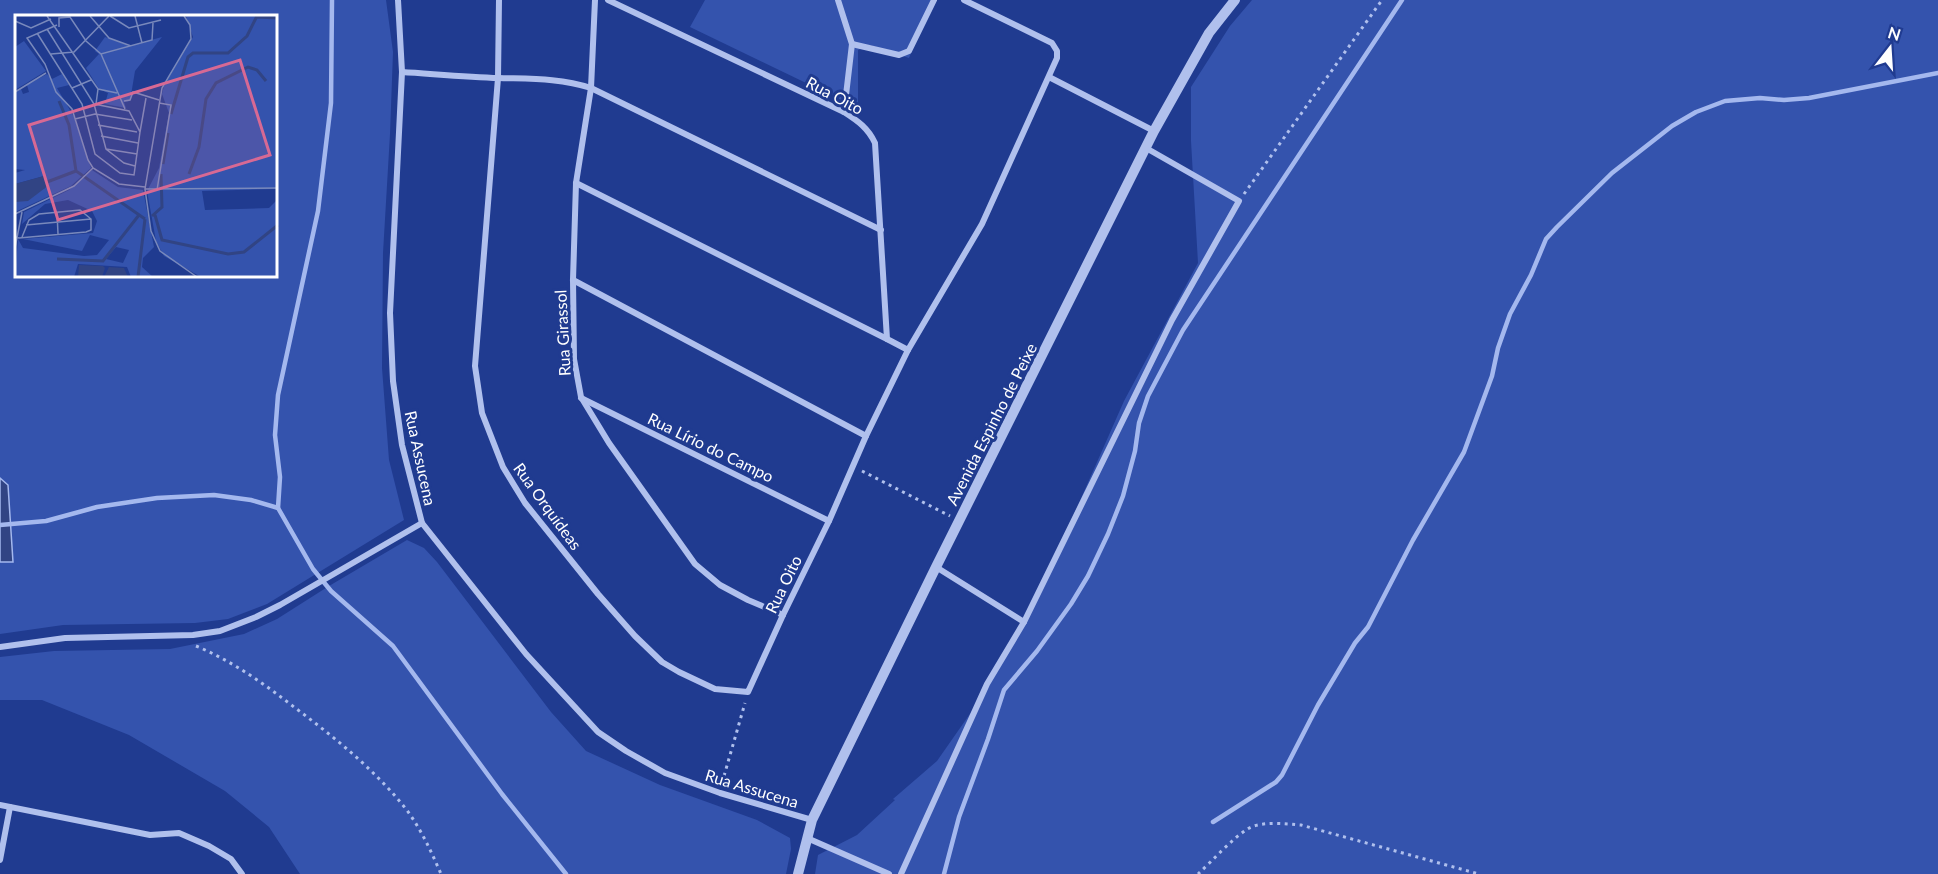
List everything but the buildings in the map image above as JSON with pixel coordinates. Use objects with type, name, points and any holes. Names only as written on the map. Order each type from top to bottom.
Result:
[{"type":"street","name":"Rua Assucena","points":[[398,0],[402,72],[390,313],[393,381],[402,445],[422,523],[526,654],[598,732],[665,773],[720,793],[812,820]]},
{"type":"street","name":"Rua Orquídeas","points":[[499,0],[498,78],[475,366],[482,413],[502,467],[525,502],[598,594],[635,636],[662,662],[679,672],[715,689],[748,692]]},
{"type":"street","name":"Rua Girassol","points":[[596,0],[591,88],[576,183],[573,280],[574,359],[581,397],[609,443],[695,564],[720,585],[783,615]]},
{"type":"street","points":[[838,0],[852,44],[844,112]]},
{"type":"street","points":[[852,44],[899,55],[906,54],[934,0]]},
{"type":"street","name":"Rua Oito","points":[[748,692],[829,521],[866,435],[909,350],[982,224],[1057,58],[1057,51],[1052,43],[964,0]]},
{"type":"street","name":"Avenida Espinho de Peixe","points":[[798,874],[812,820],[1154,131],[1209,33],[1235,0]]},
{"type":"street","name":"Rua Oito","points":[[610,1],[861,122],[870,133],[874,143],[882,230],[887,339]]},
{"type":"street","points":[[402,72],[574,82],[591,88],[882,230]]},
{"type":"street","points":[[1049,77],[1154,131]]},
{"type":"street","points":[[901,874],[987,684],[1023,622],[1172,320],[1239,201],[1146,148]]},
{"type":"street","points":[[576,183],[909,350]]},
{"type":"street","points":[[573,280],[866,435]]},
{"type":"street","name":"Rua Lírio do Campo","points":[[581,397],[829,521]]},
{"type":"street","points":[[0,647],[65,638],[193,635],[220,631],[256,617],[422,523]]},
{"type":"street","points":[[936,567],[1023,622]]},
{"type":"street","points":[[0,805],[150,835],[179,833],[231,859],[242,874]]},
{"type":"street","points":[[0,860],[10,807]]},
{"type":"street","points":[[807,838],[889,874]]},
{"type":"path","points":[[1239,201],[1382,0]]},
{"type":"path","points":[[853,466],[959,521]]},
{"type":"path","points":[[169,635],[215,654],[240,668],[321,727],[373,772],[406,810],[421,832],[441,874]]},
{"type":"path","points":[[720,793],[748,692]]},
{"type":"path","points":[[1198,874],[1248,828],[1286,824],[1302,825],[1479,874]]},
{"type":"shaded area","points":[[0,0],[386,0],[393,52],[383,253],[382,368],[389,460],[404,520],[267,604],[228,619],[195,623],[63,625],[0,634],[0,562],[13,561],[8,485],[0,478]]},
{"type":"shaded area","points":[[705,0],[932,0],[909,58],[870,45],[858,50],[858,108],[690,27]]},
{"type":"shaded area","points":[[1252,0],[1938,0],[1938,874],[815,874],[818,855],[857,835],[895,800],[893,799],[937,761],[981,698],[1033,607],[1124,401],[1198,263],[1191,141],[1191,87],[1230,26]]},
{"type":"shaded area","points":[[0,478],[8,485],[13,562],[0,562]]},
{"type":"shaded area","points":[[407,540],[424,548],[437,562],[551,712],[586,751],[660,785],[757,820],[790,838],[791,849],[786,874],[300,874],[269,827],[225,791],[129,735],[42,700],[0,700],[0,657],[54,651],[170,649],[244,634],[277,619]]},
{"type":"waterway","points":[[332,0],[331,103],[318,211],[278,395],[275,435],[280,477],[278,508],[313,569],[331,591],[393,646],[502,794],[566,874]]},
{"type":"waterway","points":[[944,874],[959,817],[1004,690],[1037,651],[1071,604],[1088,576],[1108,534],[1123,496],[1135,451],[1139,423],[1148,396],[1183,330],[1402,0]]},
{"type":"waterway","points":[[1213,822],[1276,782],[1282,775],[1318,705],[1355,643],[1368,627],[1413,540],[1464,452],[1492,376],[1498,348],[1510,314],[1531,275],[1546,239],[1557,227],[1612,173],[1672,126],[1696,112],[1725,101],[1809,98],[1938,73]]},
{"type":"waterway","points":[[0,525],[46,521],[97,507],[157,498],[214,495],[251,500],[278,508]]}]
